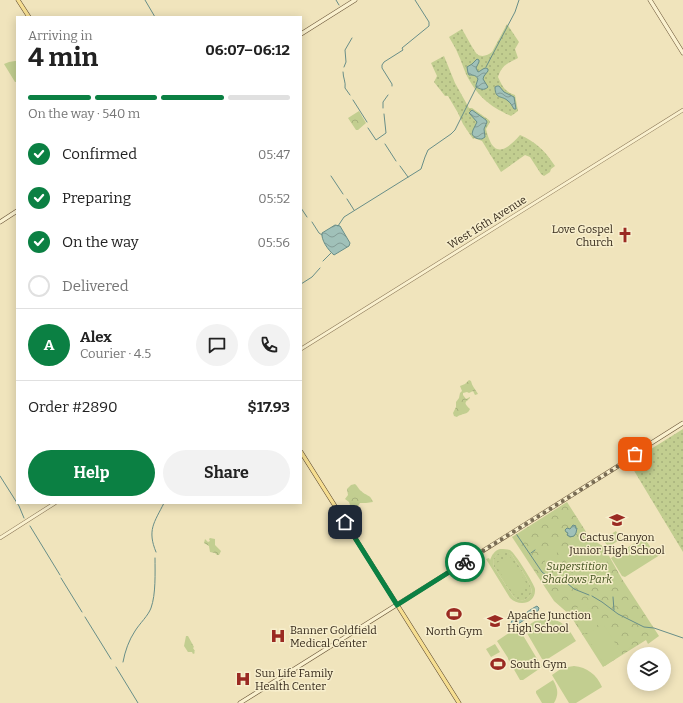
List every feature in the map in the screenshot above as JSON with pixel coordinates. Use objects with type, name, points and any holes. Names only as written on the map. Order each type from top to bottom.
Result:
[{"type":"main road","points":[[18,0],[28,16]]},
{"type":"main road","points":[[302,33],[355,0]]},
{"type":"main road","points":[[650,0],[683,53]]},
{"type":"main road","points":[[0,222],[16,212]]},
{"type":"main road","points":[[240,703],[623,463],[683,423]]},
{"type":"main road","points":[[302,454],[459,703]]},
{"type":"street","name":"West 16th Avenue","points":[[302,348],[683,110]]},
{"type":"street","points":[[0,538],[53,504]]},
{"type":"green space","points":[[507,24],[519,42],[515,49],[518,58],[503,67],[498,77],[504,88],[508,92],[515,95],[518,111],[511,116],[484,100],[479,94],[470,82],[449,37],[462,29],[477,54],[485,56],[492,52]]},
{"type":"green space","points":[[444,56],[455,83],[469,108],[472,108],[489,120],[490,122],[486,129],[489,140],[493,146],[497,149],[505,148],[520,135],[525,137],[548,156],[555,166],[550,172],[544,176],[541,174],[530,157],[525,155],[501,172],[482,141],[473,139],[448,96],[445,96],[434,82],[437,76],[431,63]]},
{"type":"green space","points":[[16,61],[16,82],[4,64]]},
{"type":"green space","points":[[359,111],[366,123],[356,130],[348,118]]},
{"type":"green space","points":[[469,380],[478,394],[475,395],[473,391],[463,393],[466,399],[470,397],[466,403],[470,409],[468,412],[457,417],[454,416],[453,413],[456,407],[456,402],[462,391],[460,386]]},
{"type":"green space","points":[[683,429],[683,552],[630,464]]},
{"type":"green space","points":[[355,484],[363,493],[371,498],[373,502],[360,503],[357,508],[350,505],[345,499],[348,495],[347,489],[351,485]]},
{"type":"green space","name":"Superstition Shadows Park","points":[[567,502],[590,538],[604,547],[622,579],[659,636],[648,644],[646,640],[635,647],[627,647],[627,652],[603,667],[570,615],[554,601],[512,537]]},
{"type":"green space","points":[[616,531],[621,539],[608,547],[603,539]]},
{"type":"green space","points":[[644,537],[654,553],[661,549],[663,553],[625,577],[622,576],[611,558]]},
{"type":"green space","points":[[210,538],[215,539],[215,545],[221,551],[219,555],[210,552],[209,546],[204,543],[205,539],[208,542],[210,541]]},
{"type":"green space","points":[[587,540],[596,544],[602,549],[608,565],[582,582],[578,581],[561,554],[572,544]]},
{"type":"green space","points":[[555,549],[557,551],[556,569],[547,569],[545,567],[545,550]]},
{"type":"green space","points":[[498,550],[510,550],[524,569],[535,589],[535,594],[530,601],[522,603],[514,601],[510,598],[486,559],[489,558],[490,560],[494,553]],"holes":[[[504,552],[512,555],[526,576],[530,585],[531,593],[529,597],[524,600],[518,600],[513,596],[494,567],[493,561],[496,555]]]},
{"type":"green space","points":[[500,552],[506,552],[512,555],[528,581],[531,592],[529,597],[526,599],[520,600],[513,596],[494,567],[494,558]]},
{"type":"green space","points":[[509,555],[528,586],[514,595],[495,564]]},
{"type":"green space","points":[[585,603],[592,613],[577,622],[570,612]]},
{"type":"green space","points":[[592,614],[599,624],[584,634],[577,623]]},
{"type":"green space","points":[[542,619],[554,620],[563,624],[567,627],[576,641],[546,660],[542,659],[524,628],[535,621]]},
{"type":"green space","points":[[603,624],[622,654],[605,666],[586,635]]},
{"type":"green space","points":[[518,627],[542,667],[523,680],[520,680],[497,641]]},
{"type":"green space","points":[[186,636],[188,636],[194,647],[195,653],[193,654],[192,652],[188,652],[184,646]]},
{"type":"green space","points":[[495,644],[500,652],[491,657],[486,649]]},
{"type":"green space","points":[[574,666],[591,672],[602,687],[576,703],[569,703],[552,675],[562,668]]},
{"type":"green space","points":[[553,680],[557,692],[556,700],[554,703],[542,703],[536,691]]},
{"type":"water","points":[[477,59],[479,60],[476,68],[478,72],[485,68],[488,69],[483,79],[488,87],[485,89],[476,87],[478,79],[473,75],[469,75],[468,73],[467,67]]},
{"type":"water","points":[[499,86],[504,92],[514,97],[516,109],[514,109],[506,99],[496,94],[495,87]]},
{"type":"water","points":[[472,110],[487,122],[484,129],[485,137],[482,139],[476,138],[472,134],[477,122],[469,113]]},
{"type":"water","points":[[335,225],[340,226],[350,243],[349,246],[334,255],[325,245],[322,233]]},
{"type":"water","points":[[573,525],[577,528],[576,533],[574,536],[570,537],[567,535],[568,533],[565,530],[567,528],[570,529]]},
{"type":"water","points":[[537,606],[539,608],[538,611],[515,626],[511,623],[512,620],[522,616]]},
{"type":"waterway","points":[[145,0],[154,16]]},
{"type":"waterway","points":[[336,0],[339,5]]},
{"type":"waterway","points":[[392,86],[382,68],[382,65],[384,62],[403,50],[402,48],[429,26],[429,22],[415,0]]},
{"type":"waterway","points":[[486,67],[515,12],[519,0]]},
{"type":"waterway","points":[[344,67],[346,62],[345,50],[352,38]]},
{"type":"waterway","points":[[343,72],[345,88],[350,95]]},
{"type":"waterway","points":[[338,226],[344,217],[421,169],[428,150],[455,130],[477,86]]},
{"type":"waterway","points":[[383,108],[383,102],[388,95]]},
{"type":"waterway","points":[[353,100],[367,122]]},
{"type":"waterway","points":[[368,128],[376,140],[386,133],[384,114]]},
{"type":"waterway","points":[[385,144],[396,161]]},
{"type":"waterway","points":[[400,166],[408,177]]},
{"type":"waterway","points":[[331,176],[343,194]]},
{"type":"waterway","points":[[347,199],[354,210]]},
{"type":"waterway","points":[[302,210],[307,217]]},
{"type":"waterway","points":[[312,222],[322,235]]},
{"type":"waterway","points":[[323,261],[331,253]]},
{"type":"waterway","points":[[302,283],[312,277],[320,268]]},
{"type":"waterway","points":[[0,476],[16,501]]},
{"type":"waterway","points":[[18,504],[24,518]]},
{"type":"waterway","points":[[156,552],[153,544],[152,532],[155,521],[164,504]]},
{"type":"waterway","points":[[30,526],[60,575]]},
{"type":"waterway","points":[[517,535],[542,572],[567,583],[574,589],[589,595]]},
{"type":"waterway","points":[[531,553],[535,550]]},
{"type":"waterway","points":[[123,662],[131,638],[148,614],[153,602],[155,558]]},
{"type":"waterway","points":[[61,578],[82,612]]},
{"type":"waterway","points":[[592,596],[618,614],[644,627],[654,628],[683,638]]},
{"type":"waterway","points":[[613,597],[614,610]]},
{"type":"waterway","points":[[85,617],[111,659]]},
{"type":"waterway","points":[[116,667],[138,703]]},
{"type":"way so far","points":[[465,562],[614,469],[635,454]]},
{"type":"place","name":"Love Gospel Church","points":[[625,235]]},
{"type":"place","name":"Cactus Canyon Junior High School","points":[[617,520]]},
{"type":"place","name":"North Gym","points":[[454,614]]},
{"type":"place","name":"Apache Junction High School","points":[[495,621]]},
{"type":"place","name":"Banner Goldfield Medical Center","points":[[278,636]]},
{"type":"place","name":"South Gym","points":[[498,664]]},
{"type":"place","name":"Sun Life Family Health Center","points":[[243,679]]},
{"type":"route","points":[[345,522],[397,605],[465,562]]}]
